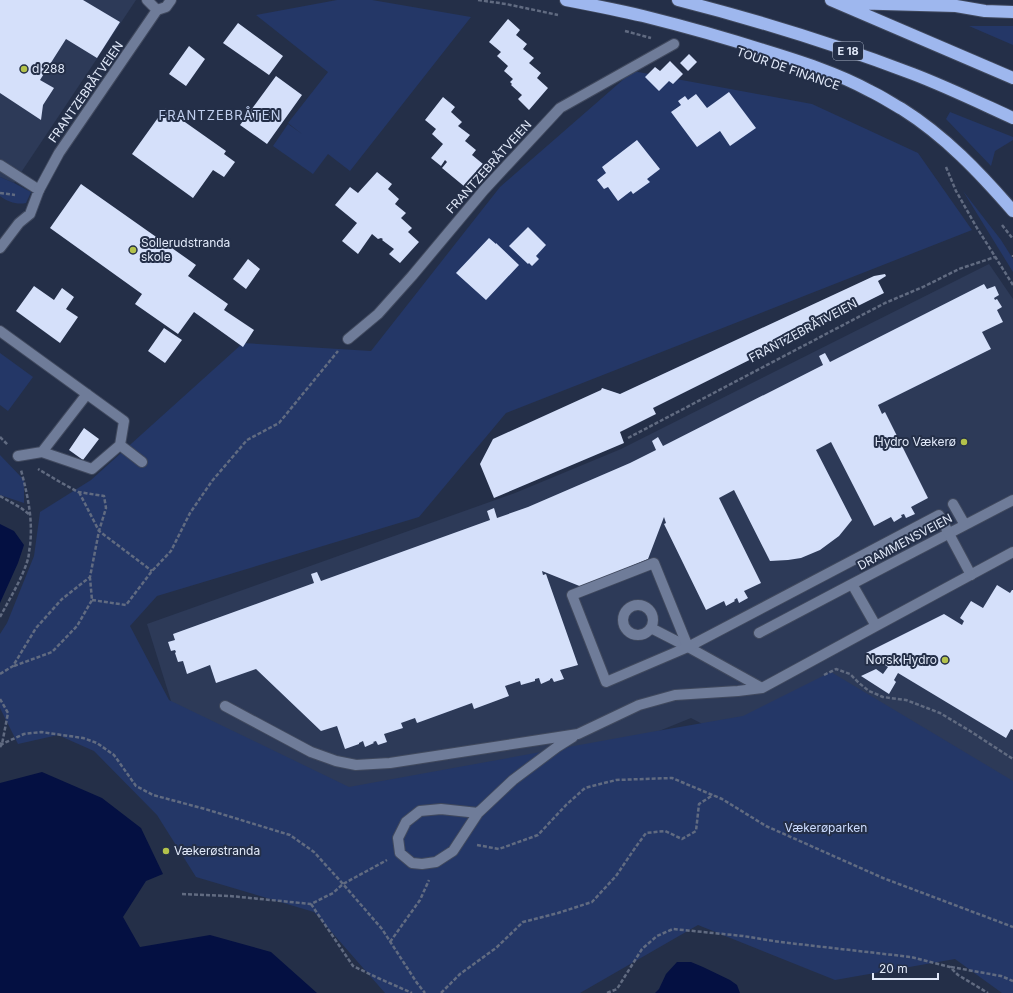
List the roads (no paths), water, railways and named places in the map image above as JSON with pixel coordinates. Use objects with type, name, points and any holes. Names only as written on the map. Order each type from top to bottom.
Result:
[{"type":"highway","points":[[566,0],[642,16],[733,40],[841,77],[870,90],[903,110],[936,134],[967,161],[989,183],[1013,211]]},
{"type":"highway","name":"E 18","points":[[678,0],[737,15],[913,74],[1013,118]]},
{"type":"highway","points":[[836,2],[956,6],[1013,12]]},
{"type":"highway","points":[[836,2],[1013,78]]},
{"type":"street","points":[[147,0],[157,10],[166,7],[171,0]]},
{"type":"street","name":"FRANTZEBRÅTVEIEN","points":[[0,248],[19,223],[30,214],[39,190],[59,152],[157,10]]},
{"type":"street","name":"FRANTZEBRÅTVEIEN","points":[[348,339],[378,314],[484,190],[560,108],[674,44]]},
{"type":"street","points":[[0,164],[39,190]]},
{"type":"street","points":[[0,331],[124,421],[120,445],[92,469],[42,452],[18,456]]},
{"type":"street","points":[[42,452],[87,394]]},
{"type":"street","points":[[120,445],[142,462]]},
{"type":"street","name":"DRAMMENSVEIEN","points":[[876,626],[852,584],[1013,500]]},
{"type":"street","points":[[953,504],[965,525]]},
{"type":"street","points":[[688,647],[654,564],[572,595],[606,682],[688,647],[939,516],[971,575]]},
{"type":"street","points":[[478,814],[441,809],[420,811],[406,822],[398,838],[400,853],[412,863],[422,864],[436,862],[453,851],[478,814],[518,776],[556,746],[578,734],[639,705],[675,696],[762,688],[1013,552]]},
{"type":"street","points":[[759,634],[852,584]]},
{"type":"street","points":[[651,628],[762,688]]},
{"type":"street","points":[[225,706],[311,752],[336,761],[356,765],[398,762],[578,734]]},
{"type":"place","name":"d 288","points":[[24,69]]},
{"type":"place","name":"Sollerudstranda skole","points":[[133,250]]},
{"type":"place","name":"Hydro Vækerø","points":[[964,442]]},
{"type":"place","name":"Norsk Hydro","points":[[945,660]]},
{"type":"place","name":"Vækerøstranda","points":[[166,851]]},
{"type":"district","name":"FRANTZEBRÅTEN","points":[[220,115]]},
{"type":"park label","name":"Vækerøparken","points":[[826,828]]}]
